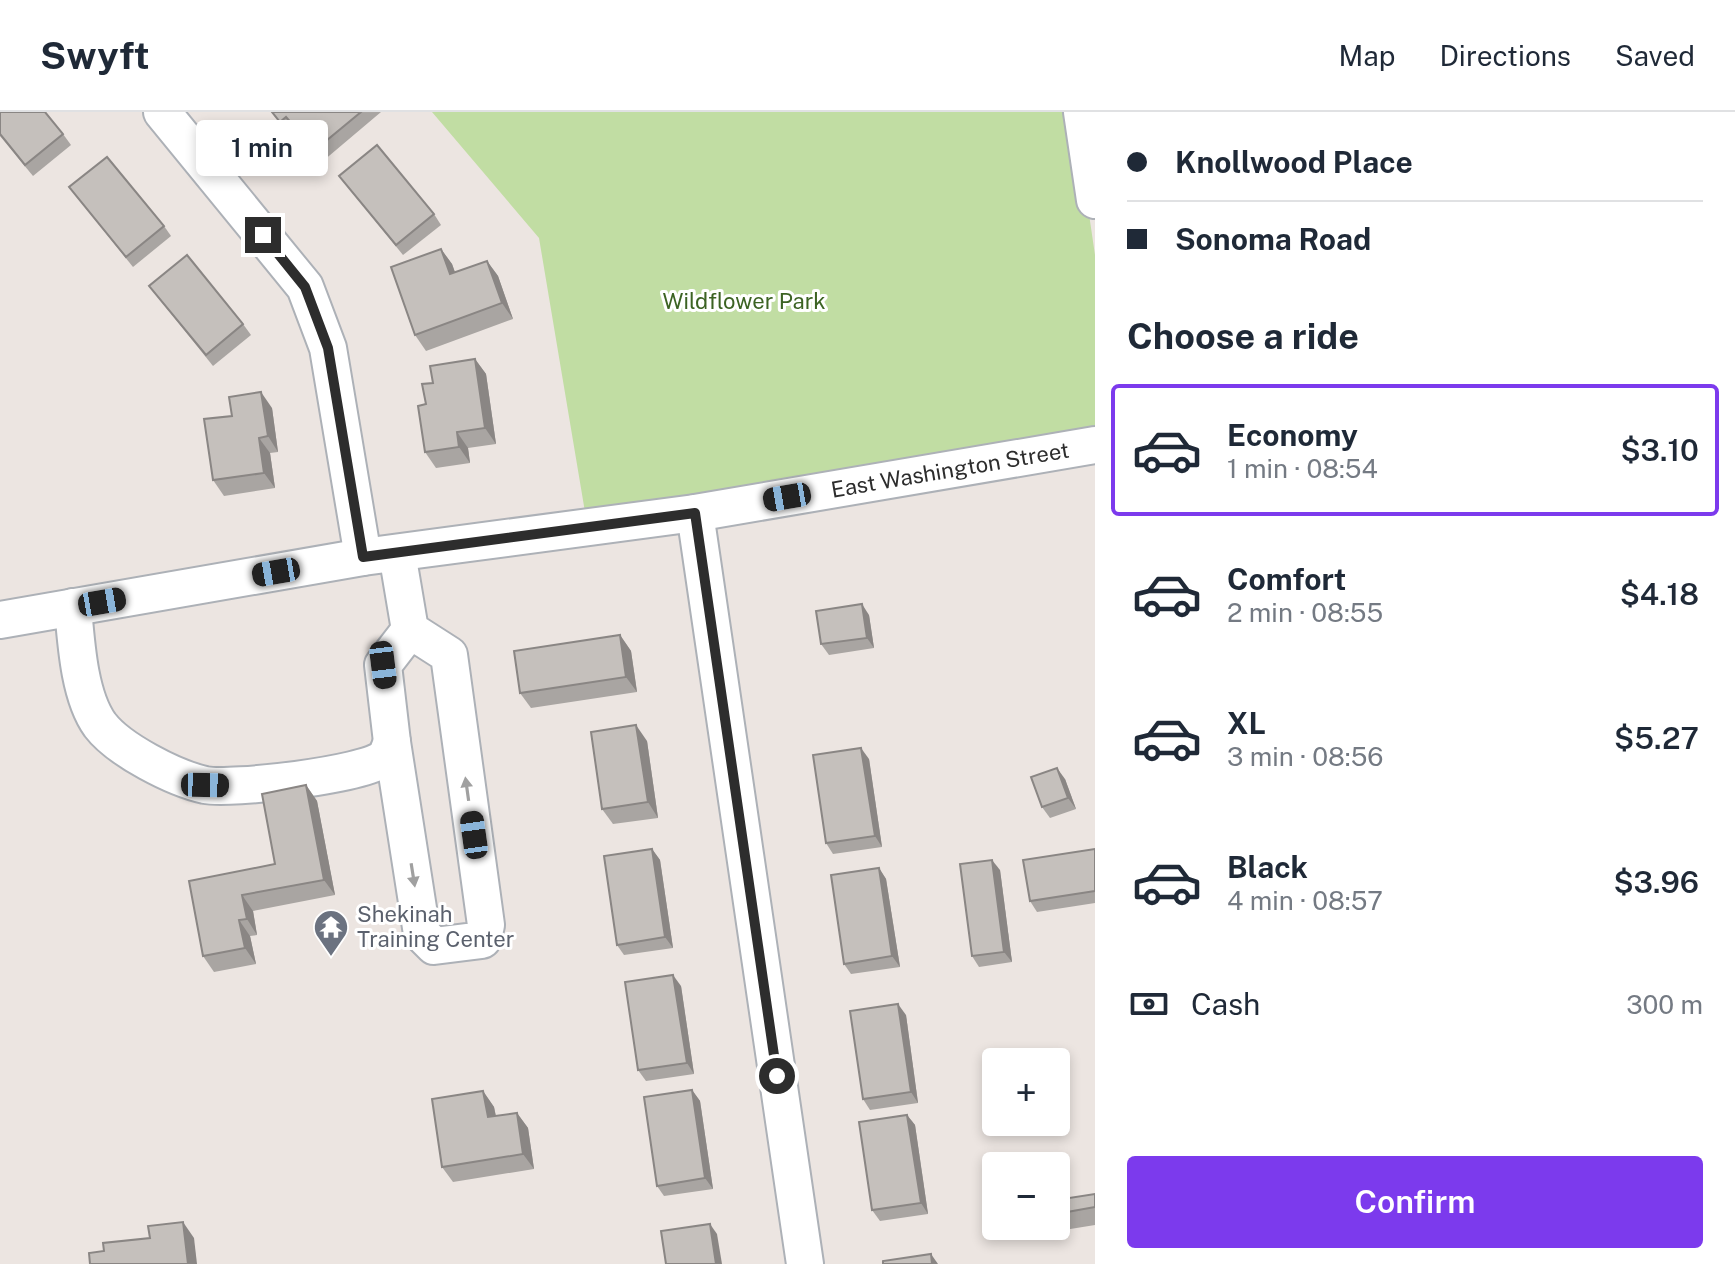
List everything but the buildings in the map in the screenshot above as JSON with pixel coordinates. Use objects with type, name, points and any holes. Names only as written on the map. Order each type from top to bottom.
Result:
[{"type":"street","points":[[162,112],[305,287],[328,348],[380,555],[410,630],[449,655],[486,925],[482,940],[434,946],[422,934],[383,665],[410,630]]},
{"type":"street","points":[[1082,112],[1095,200]]},
{"type":"street","name":"East Washington Street","points":[[0,620],[380,555],[695,513],[1095,445]]},
{"type":"street","points":[[695,513],[805,1264]]},
{"type":"street","points":[[73,607],[87,697],[100,725],[131,753],[169,770],[205,785],[249,786],[364,768],[384,758],[392,742]]},
{"type":"green space","name":"Wildflower Park","points":[[432,112],[1074,112],[1095,255],[1095,438],[586,518],[539,238]]},
{"type":"place","name":"Shekinah Training Center","points":[[331,958]]},
{"type":"route","points":[[263,235],[305,287],[328,348],[363,557],[695,513],[777,1076]]}]
